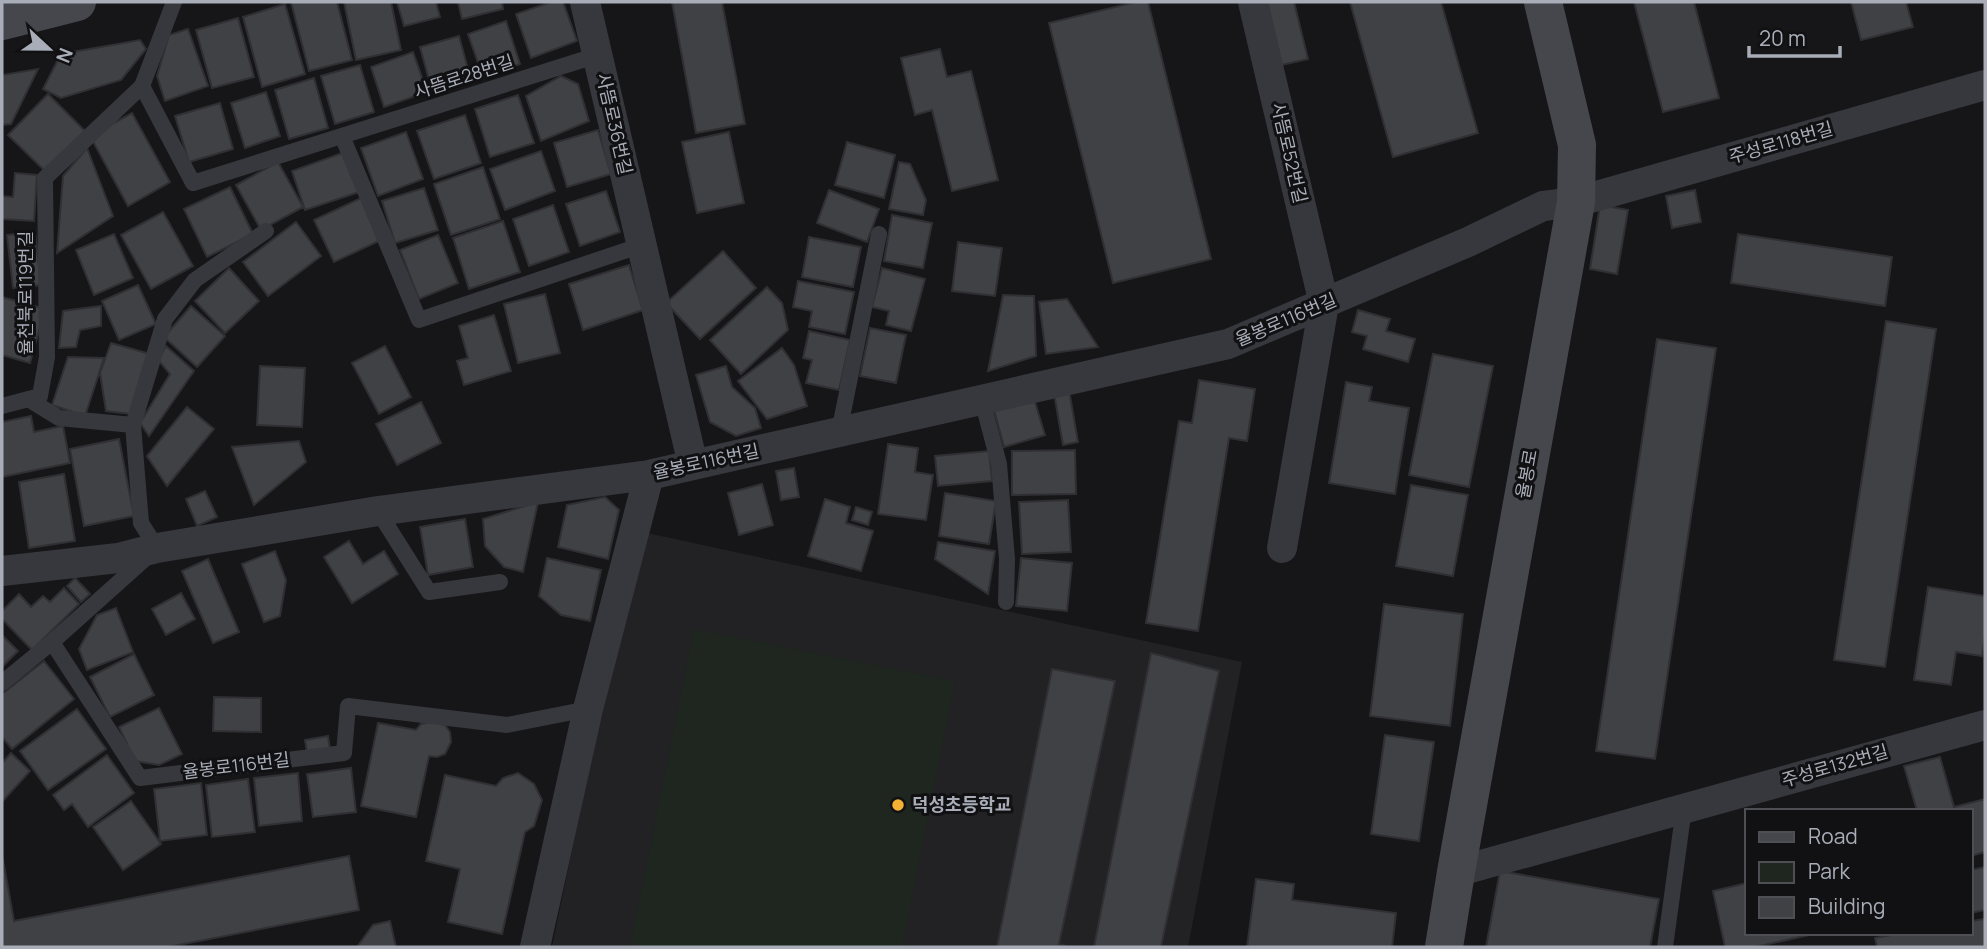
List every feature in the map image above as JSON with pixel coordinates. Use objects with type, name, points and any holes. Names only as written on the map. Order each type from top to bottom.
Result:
[{"type":"street","points":[[2,21],[77,2]]},
{"type":"street","name":"사뜸로36번길","points":[[585,2],[693,465]]},
{"type":"street","name":"사뜸로52번길","points":[[1253,2],[1324,304]]},
{"type":"street","name":"율봉로","points":[[1444,947],[1576,202],[1577,145],[1543,2]]},
{"type":"street","name":"주성로118번길","points":[[1576,202],[1985,85]]},
{"type":"street","name":"율봉로116번길","points":[[2,571],[118,558],[157,548],[378,511],[649,475],[1228,344],[1468,242],[1543,206],[1576,202]]},
{"type":"street","points":[[1282,548],[1324,304]]},
{"type":"street","points":[[535,947],[588,709],[649,475]]},
{"type":"street","name":"주성로132번길","points":[[1456,872],[1985,725]]},
{"type":"lane","points":[[142,86],[174,2]]},
{"type":"lane","name":"사뜸로28번길","points":[[142,86],[193,183],[598,55]]},
{"type":"lane","name":"율천북로119번길","points":[[28,399],[40,396],[47,356],[45,178],[142,86]]},
{"type":"lane","points":[[342,136],[419,320],[642,245]]},
{"type":"lane","points":[[2,684],[157,548],[141,523],[133,425],[164,319],[195,279],[266,231]]},
{"type":"lane","points":[[839,432],[879,234]]},
{"type":"lane","points":[[2,406],[28,399],[59,418],[133,425]]},
{"type":"lane","points":[[982,400],[999,464],[1007,559],[1006,602]]},
{"type":"lane","points":[[378,511],[429,592],[500,582]]},
{"type":"lane","name":"율봉로116번길","points":[[52,642],[140,778],[344,753],[348,706],[507,725],[588,709]]},
{"type":"lane","points":[[1665,947],[1684,808]]},
{"type":"shaded area","name":"덕성초등학교","points":[[638,531],[1242,662],[1188,947],[552,947]]},
{"type":"green space","points":[[694,629],[955,681],[902,947],[630,947]]},
{"type":"building","points":[[291,2],[337,2],[352,60],[309,71]]},
{"type":"building","points":[[344,2],[391,2],[401,50],[356,60]]},
{"type":"building","points":[[397,2],[436,2],[440,17],[404,26]]},
{"type":"building","points":[[458,2],[502,2],[503,9],[462,19]]},
{"type":"building","points":[[551,2],[563,2],[577,41],[531,58],[516,14]]},
{"type":"building","points":[[672,2],[722,2],[745,124],[696,133]]},
{"type":"building","points":[[1136,2],[1148,2],[1211,259],[1113,283],[1049,23]]},
{"type":"building","points":[[1265,2],[1294,2],[1308,59],[1281,65]]},
{"type":"building","points":[[1350,2],[1441,2],[1478,133],[1393,157]]},
{"type":"building","points":[[1634,2],[1694,2],[1719,98],[1663,112]]},
{"type":"building","points":[[1851,2],[1906,2],[1913,27],[1861,40]]},
{"type":"building","points":[[285,4],[305,74],[262,87],[243,17]]},
{"type":"building","points":[[238,18],[254,77],[212,88],[196,30]]},
{"type":"building","points":[[506,21],[520,64],[483,77],[468,34]]},
{"type":"building","points":[[188,29],[208,86],[165,101],[157,76],[169,35]]},
{"type":"building","points":[[459,36],[471,80],[432,91],[420,47]]},
{"type":"building","points":[[140,40],[146,49],[121,80],[61,98],[43,89],[61,54]]},
{"type":"building","points":[[940,49],[947,77],[971,71],[998,180],[952,191],[932,110],[915,115],[901,58]]},
{"type":"building","points":[[413,52],[427,92],[384,107],[371,67]]},
{"type":"building","points":[[360,65],[374,112],[335,124],[321,76]]},
{"type":"building","points":[[38,69],[11,124],[2,125],[2,75]]},
{"type":"building","points":[[561,76],[578,84],[589,121],[541,141],[526,96]]},
{"type":"building","points":[[314,78],[328,128],[289,139],[275,90]]},
{"type":"building","points":[[266,92],[280,136],[245,148],[231,103]]},
{"type":"building","points":[[48,94],[85,131],[46,172],[8,135]]},
{"type":"building","points":[[518,95],[534,143],[490,157],[475,109]]},
{"type":"building","points":[[220,103],[233,149],[189,162],[175,116]]},
{"type":"building","points":[[132,113],[170,182],[128,206],[90,136]]},
{"type":"building","points":[[465,115],[481,163],[434,179],[417,131]]},
{"type":"building","points":[[598,130],[611,174],[567,187],[554,143]]},
{"type":"building","points":[[406,132],[423,179],[378,196],[361,148]]},
{"type":"building","points":[[729,132],[744,203],[697,213],[682,142]]},
{"type":"building","points":[[847,142],[895,155],[884,198],[835,185]]},
{"type":"building","points":[[87,148],[113,216],[57,253],[63,176]]},
{"type":"building","points":[[541,151],[555,191],[505,210],[490,169]]},
{"type":"building","points":[[345,152],[359,192],[305,210],[292,171]]},
{"type":"building","points":[[278,162],[303,207],[261,230],[236,185]]},
{"type":"building","points":[[899,162],[910,164],[926,200],[923,215],[889,209]]},
{"type":"building","points":[[483,167],[500,219],[451,235],[434,184]]},
{"type":"building","points":[[15,173],[37,175],[34,221],[2,219],[2,196],[13,197]]},
{"type":"building","points":[[230,187],[253,234],[207,257],[184,209]]},
{"type":"building","points":[[424,188],[438,230],[395,243],[382,201]]},
{"type":"building","points":[[829,190],[879,209],[867,242],[817,223]]},
{"type":"building","points":[[1695,190],[1701,222],[1672,228],[1666,196]]},
{"type":"building","points":[[606,191],[620,232],[580,246],[566,204]]},
{"type":"building","points":[[361,198],[381,240],[334,262],[314,220]]},
{"type":"building","points":[[553,205],[569,252],[529,266],[513,219]]},
{"type":"building","points":[[1600,205],[1628,210],[1617,274],[1590,269]]},
{"type":"building","points":[[163,212],[193,266],[151,289],[121,235]]},
{"type":"building","points":[[892,215],[932,223],[923,268],[884,261]]},
{"type":"building","points":[[503,221],[520,272],[469,289],[453,238]]},
{"type":"building","points":[[296,222],[321,256],[268,296],[243,262]]},
{"type":"building","points":[[35,231],[41,285],[13,288],[7,235]]},
{"type":"building","points":[[114,234],[133,278],[94,295],[76,250]]},
{"type":"building","points":[[1738,234],[1892,257],[1885,306],[1731,283]]},
{"type":"building","points":[[438,235],[458,283],[419,299],[400,250]]},
{"type":"building","points":[[809,237],[861,247],[853,287],[802,277]]},
{"type":"building","points":[[958,242],[1002,248],[995,296],[952,291]]},
{"type":"building","points":[[723,251],[756,288],[700,339],[666,303]]},
{"type":"building","points":[[629,265],[643,310],[583,330],[569,284]]},
{"type":"building","points":[[229,268],[259,301],[225,333],[195,301]]},
{"type":"building","points":[[882,268],[925,279],[911,331],[886,325],[889,311],[872,307]]},
{"type":"building","points":[[798,281],[854,292],[845,334],[809,327],[812,311],[793,307]]},
{"type":"building","points":[[138,285],[156,324],[119,340],[102,301]]},
{"type":"building","points":[[767,287],[782,303],[788,330],[741,374],[710,340]]},
{"type":"building","points":[[545,294],[560,353],[518,363],[504,304]]},
{"type":"building","points":[[1003,295],[1034,296],[1036,356],[988,371]]},
{"type":"building","points":[[2,297],[45,309],[30,363],[2,355]]},
{"type":"building","points":[[1067,299],[1098,347],[1046,354],[1039,302]]},
{"type":"building","points":[[101,306],[101,326],[80,330],[76,347],[59,348],[63,311]]},
{"type":"building","points":[[191,306],[225,336],[197,367],[164,337]]},
{"type":"building","points":[[1358,310],[1390,319],[1386,331],[1415,339],[1408,362],[1363,349],[1367,336],[1352,332]]},
{"type":"building","points":[[494,315],[511,371],[464,385],[457,361],[468,358],[459,326]]},
{"type":"building","points":[[1886,321],[1936,329],[1885,667],[1834,660]]},
{"type":"building","points":[[870,328],[906,335],[896,383],[860,376]]},
{"type":"building","points":[[809,331],[850,340],[839,390],[806,383],[812,360],[803,358]]},
{"type":"building","points":[[1657,339],[1716,348],[1655,759],[1596,751]]},
{"type":"building","points":[[111,343],[150,354],[131,414],[106,411],[100,373]]},
{"type":"building","points":[[166,346],[194,371],[149,436],[140,423],[170,374],[158,360]]},
{"type":"building","points":[[385,346],[411,397],[379,414],[352,363]]},
{"type":"building","points":[[782,348],[794,365],[807,406],[767,419],[738,381]]},
{"type":"building","points":[[1433,354],[1493,366],[1469,487],[1409,475]]},
{"type":"building","points":[[68,357],[104,358],[85,416],[52,405]]},
{"type":"building","points":[[260,366],[305,368],[302,427],[257,425]]},
{"type":"building","points":[[726,366],[732,387],[755,408],[761,428],[736,436],[710,422],[696,375]]},
{"type":"building","points":[[1199,380],[1255,389],[1247,441],[1229,438],[1198,631],[1146,623],[1179,421],[1192,423]]},
{"type":"building","points":[[1346,382],[1372,387],[1369,401],[1409,408],[1395,494],[1329,483]]},
{"type":"building","points":[[1069,390],[1078,442],[1063,445],[1054,393]]},
{"type":"building","points":[[1034,399],[1045,435],[1004,447],[994,410]]},
{"type":"building","points":[[421,402],[441,443],[397,465],[376,424]]},
{"type":"building","points":[[187,407],[214,429],[167,486],[147,456]]},
{"type":"building","points":[[31,416],[34,432],[63,426],[70,463],[2,477],[2,422]]},
{"type":"building","points":[[119,439],[134,516],[84,526],[70,449]]},
{"type":"building","points":[[299,441],[306,462],[254,505],[232,447]]},
{"type":"building","points":[[888,444],[918,448],[915,472],[933,475],[926,520],[878,514]]},
{"type":"building","points":[[1075,450],[1076,494],[1012,495],[1012,451]]},
{"type":"building","points":[[989,451],[992,481],[938,486],[935,456]]},
{"type":"building","points":[[794,468],[799,497],[781,500],[776,471]]},
{"type":"building","points":[[64,474],[75,541],[29,548],[19,482]]},
{"type":"building","points":[[762,484],[773,525],[739,535],[728,493]]},
{"type":"building","points":[[1411,485],[1468,495],[1453,576],[1396,566]]},
{"type":"building","points":[[205,491],[217,517],[197,526],[186,499]]},
{"type":"building","points":[[945,493],[996,501],[989,544],[939,536]]},
{"type":"building","points":[[605,497],[619,510],[608,559],[558,547],[567,505]]},
{"type":"building","points":[[825,499],[850,507],[846,523],[873,531],[861,571],[808,556]]},
{"type":"building","points":[[1068,500],[1071,552],[1022,554],[1019,502]]},
{"type":"building","points":[[538,502],[523,572],[504,567],[485,546],[483,519]]},
{"type":"building","points":[[856,507],[872,512],[868,525],[852,520]]},
{"type":"building","points":[[465,519],[473,567],[428,575],[420,527]]},
{"type":"building","points":[[349,541],[363,564],[384,551],[398,574],[352,603],[324,557]]},
{"type":"building","points":[[938,542],[995,551],[988,594],[935,559]]},
{"type":"building","points":[[275,551],[286,580],[280,616],[264,622],[242,564]]},
{"type":"building","points":[[547,558],[601,570],[590,621],[561,615],[539,596]]},
{"type":"building","points":[[1021,558],[1072,563],[1067,611],[1016,606]]},
{"type":"building","points":[[208,559],[239,632],[213,643],[182,571]]},
{"type":"building","points":[[75,578],[90,594],[81,602],[67,586]]},
{"type":"building","points":[[1928,587],[1985,596],[1982,656],[1956,652],[1951,685],[1914,680]]},
{"type":"building","points":[[64,588],[79,604],[32,650],[2,619],[2,611],[19,594],[31,607],[43,596],[50,602]]},
{"type":"building","points":[[181,593],[195,619],[166,635],[152,609]]},
{"type":"building","points":[[1384,604],[1463,614],[1450,726],[1370,716]]},
{"type":"building","points":[[116,608],[133,652],[87,670],[79,649],[97,615]]},
{"type":"building","points":[[2,635],[18,651],[2,667]]},
{"type":"building","points":[[1151,653],[1219,671],[1161,947],[1094,947]]},
{"type":"building","points":[[134,654],[154,695],[110,717],[90,677]]},
{"type":"building","points":[[44,661],[74,699],[12,749],[2,737],[2,694]]},
{"type":"building","points":[[1052,669],[1115,681],[1059,944],[1069,947],[997,947]]},
{"type":"building","points":[[214,697],[261,698],[261,732],[213,731]]},
{"type":"building","points":[[159,708],[182,754],[159,765],[135,761],[119,727]]},
{"type":"building","points":[[77,709],[106,749],[48,790],[20,751]]},
{"type":"building","points":[[435,721],[445,725],[450,732],[451,742],[445,754],[429,756],[416,817],[361,806],[378,723],[416,730],[421,724]]},
{"type":"building","points":[[1385,735],[1434,742],[1419,841],[1371,834]]},
{"type":"building","points":[[328,736],[330,749],[307,752],[305,740]]},
{"type":"building","points":[[11,753],[30,771],[2,802],[2,763]]},
{"type":"building","points":[[107,755],[134,793],[88,827],[72,804],[64,810],[53,795]]},
{"type":"building","points":[[1940,757],[1954,807],[1985,799],[1985,852],[1973,855],[1973,809],[1916,809],[1904,766]]},
{"type":"building","points":[[351,768],[356,812],[313,817],[307,774]]},
{"type":"building","points":[[298,773],[302,821],[259,826],[254,778]]},
{"type":"building","points":[[518,773],[534,784],[542,800],[534,826],[525,832],[502,934],[448,922],[460,869],[426,861],[445,775],[496,786],[503,778]]},
{"type":"building","points":[[248,779],[255,832],[212,837],[206,785]]},
{"type":"building","points":[[201,783],[207,835],[160,841],[154,789]]},
{"type":"building","points":[[131,801],[161,844],[123,870],[93,827]]},
{"type":"building","points":[[2,854],[14,921],[349,856],[359,910],[168,947],[2,947]]},
{"type":"building","points":[[1985,867],[1985,910],[1973,913],[1973,870]]},
{"type":"building","points":[[1500,871],[1659,899],[1650,947],[1486,947]]},
{"type":"building","points":[[1256,879],[1294,884],[1292,900],[1396,913],[1392,947],[1247,947]]},
{"type":"building","points":[[1745,883],[1745,935],[1809,935],[1755,947],[1725,947],[1713,891]]},
{"type":"building","points":[[1985,919],[1985,947],[1877,947],[1875,938],[1891,935],[1973,935],[1973,921]]},
{"type":"building","points":[[390,921],[396,947],[357,947],[373,925]]},
{"type":"place","name":"덕성초등학교","points":[[898,805]]}]
